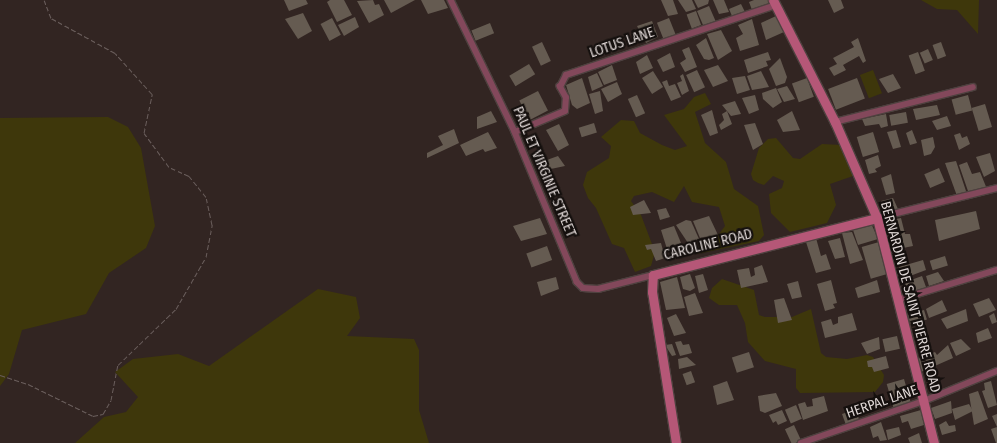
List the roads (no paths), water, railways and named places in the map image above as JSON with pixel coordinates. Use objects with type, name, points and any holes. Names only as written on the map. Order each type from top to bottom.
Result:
[{"type":"main road","name":"BERNARDIN DE SAINT PIERRE ROAD","points":[[774,2],[835,122],[877,218],[934,443]]},
{"type":"main road","name":"CAROLINE ROAD","points":[[676,443],[652,292],[653,275],[877,218]]},
{"type":"street","name":"PAUL ET VIRGINIE STREET","points":[[451,0],[515,132],[577,282],[583,288],[598,289],[653,275]]},
{"type":"street","name":"LOTUS LANE","points":[[515,132],[564,111],[566,98],[560,87],[566,75],[774,2]]},
{"type":"street","points":[[835,122],[973,87]]},
{"type":"street","points":[[877,218],[997,188]]},
{"type":"street","points":[[898,300],[997,270]]},
{"type":"street","name":"HERPAL LANE","points":[[801,443],[924,401],[997,371]]}]
